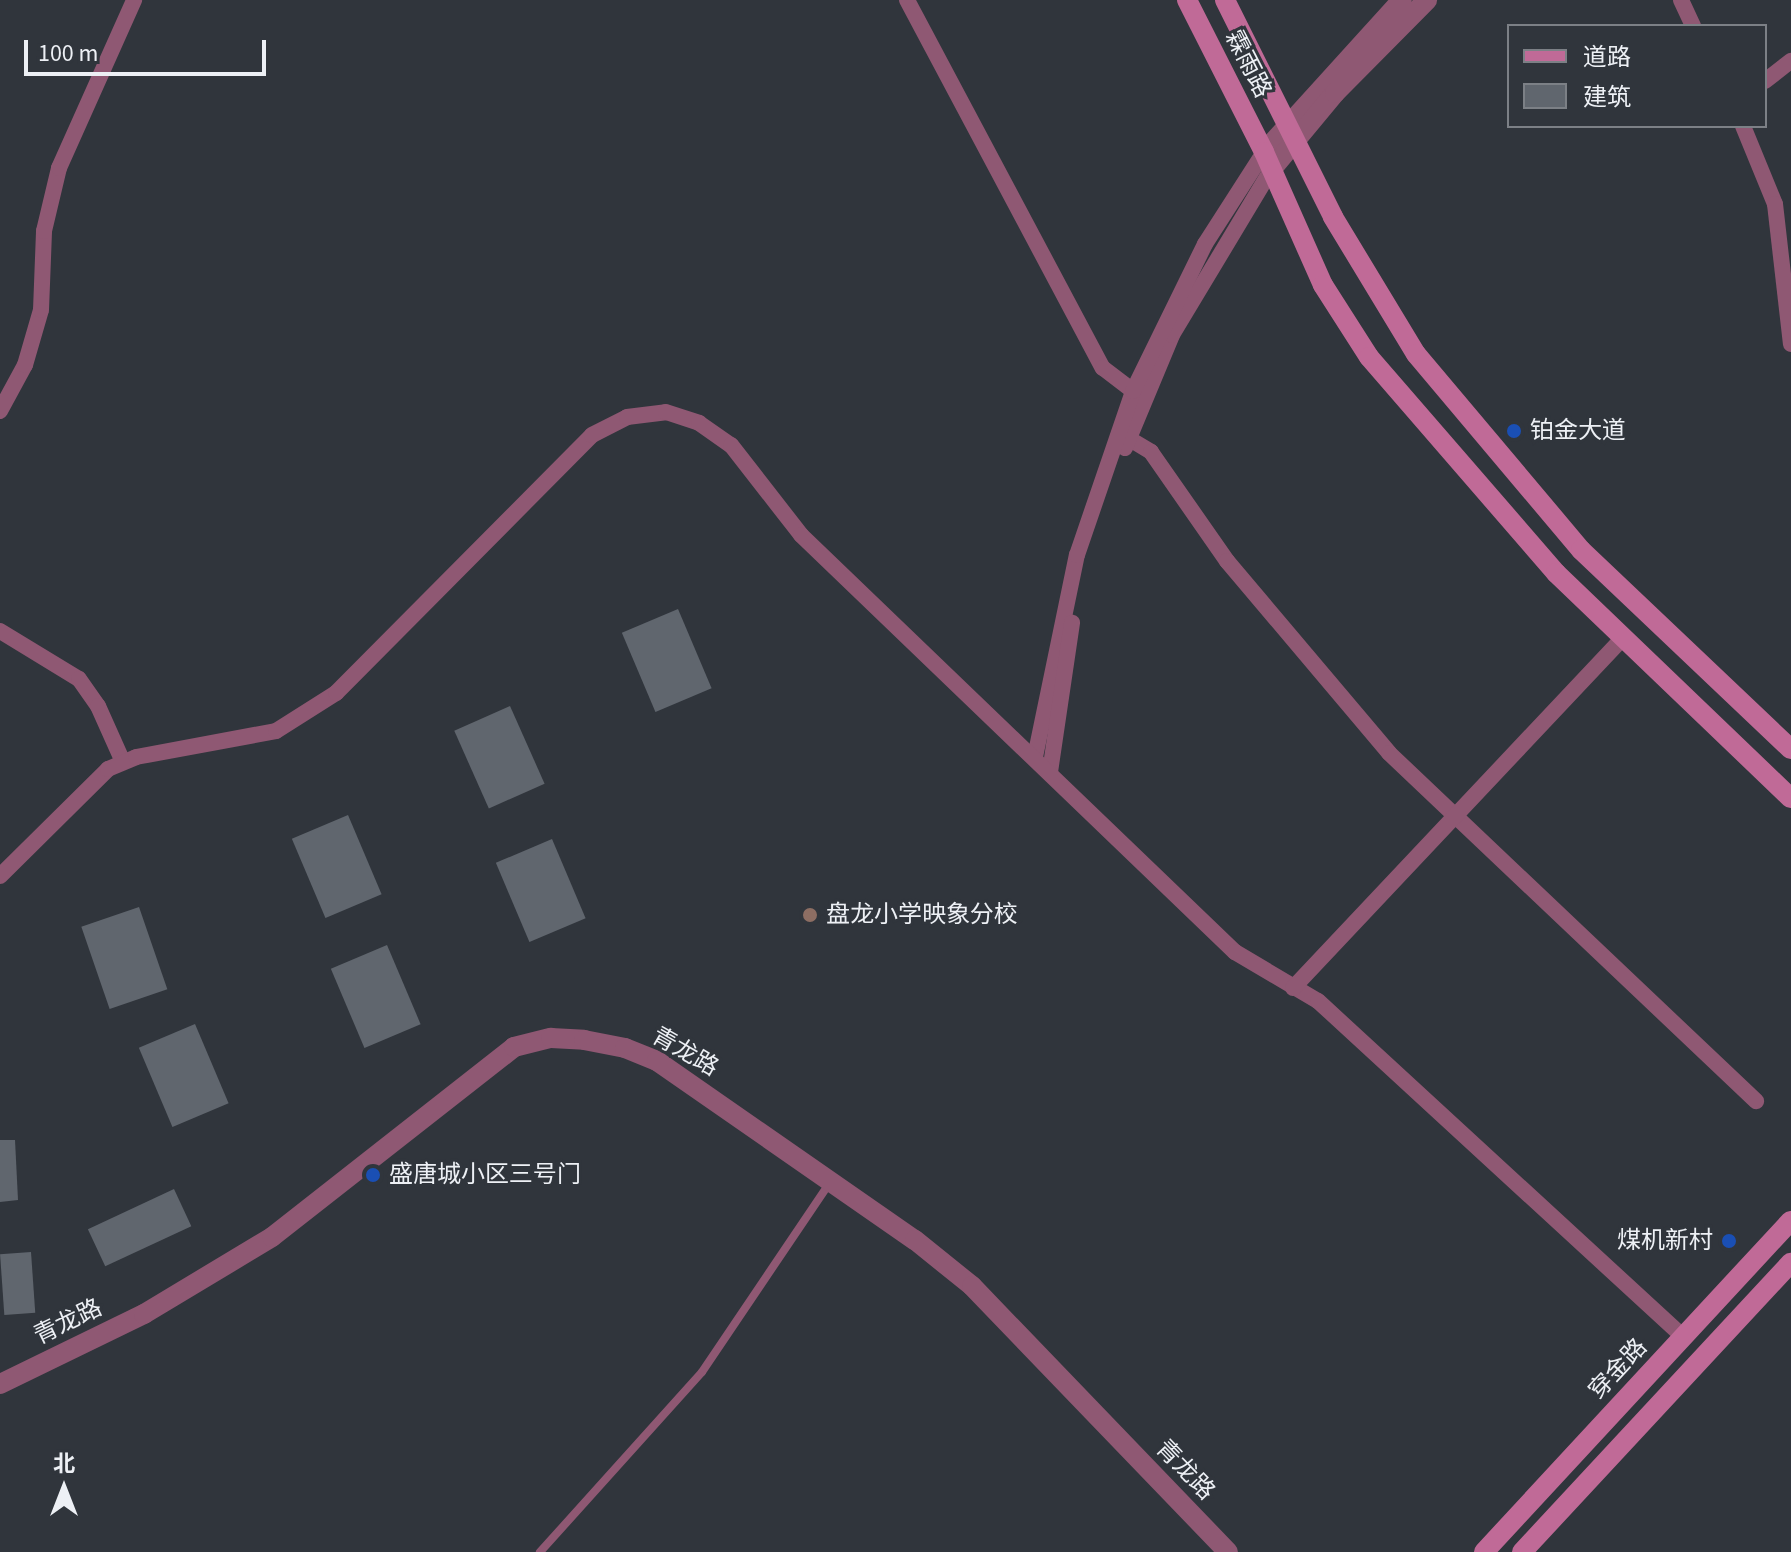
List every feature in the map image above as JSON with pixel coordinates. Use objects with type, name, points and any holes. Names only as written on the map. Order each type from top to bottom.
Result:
[{"type":"main road","name":"霖雨路","points":[[1187,0],[1268,161]]},
{"type":"main road","name":"霖雨路","points":[[1225,0],[1290,130]]},
{"type":"main road","points":[[1290,130],[1346,239],[1416,354],[1581,550],[1791,749]]},
{"type":"main road","points":[[1268,161],[1323,285],[1369,357],[1556,573],[1791,798]]},
{"type":"main road","name":"穿金路","points":[[1484,1552],[1791,1221]]},
{"type":"main road","points":[[1522,1552],[1791,1263]]},
{"type":"street","points":[[0,411],[25,365],[41,310],[44,231],[59,168],[134,0]]},
{"type":"street","points":[[907,0],[1103,368],[1138,395]]},
{"type":"street","points":[[1035,757],[1077,555],[1138,395],[1205,244],[1290,130],[1402,0]]},
{"type":"street","points":[[1290,130],[1427,0]]},
{"type":"street","points":[[1681,0],[1692,24]]},
{"type":"street","points":[[1767,79],[1791,61]]},
{"type":"street","points":[[1744,128],[1775,204],[1791,344]]},
{"type":"street","points":[[1050,772],[1068,641],[1088,556],[1128,438],[1138,395]]},
{"type":"street","points":[[0,876],[108,769],[123,762],[276,731],[324,701],[592,435],[627,417],[666,412],[699,423],[731,445],[801,535],[1235,952],[1318,1001],[1684,1337]]},
{"type":"street","points":[[1128,438],[1151,452],[1227,561],[1389,753],[1756,1101]]},
{"type":"street","points":[[0,631],[79,679],[98,706],[123,762]]},
{"type":"street","points":[[1293,988],[1453,813],[1623,638]]},
{"type":"street","name":"青龙路","points":[[0,1384],[144,1314],[272,1237],[481,1069],[514,1047],[538,1041],[584,1040],[625,1048],[657,1061],[831,1180],[972,1286],[1228,1552]]},
{"type":"lane","points":[[540,1552],[702,1372],[831,1180]]},
{"type":"building","points":[[678,609],[712,688],[655,712],[622,633]]},
{"type":"building","points":[[510,706],[545,784],[489,808],[454,731]]},
{"type":"building","points":[[348,815],[382,894],[325,918],[292,839]]},
{"type":"building","points":[[552,839],[586,918],[529,942],[496,863]]},
{"type":"building","points":[[139,907],[167,989],[110,1009],[81,927]]},
{"type":"building","points":[[387,945],[421,1024],[364,1048],[331,969]]},
{"type":"building","points":[[195,1024],[229,1103],[172,1127],[139,1048]]},
{"type":"building","points":[[0,1140],[15,1140],[18,1200],[0,1202]]},
{"type":"building","points":[[174,1189],[191,1226],[105,1266],[88,1229]]},
{"type":"building","points":[[31,1252],[35,1313],[4,1315],[0,1254]]},
{"type":"place","name":"铂金大道","points":[[1514,431]]},
{"type":"place","name":"盘龙小学映象分校","points":[[810,915]]},
{"type":"place","name":"盛唐城小区三号门","points":[[373,1175]]},
{"type":"place","name":"煤机新村","points":[[1729,1241]]}]
